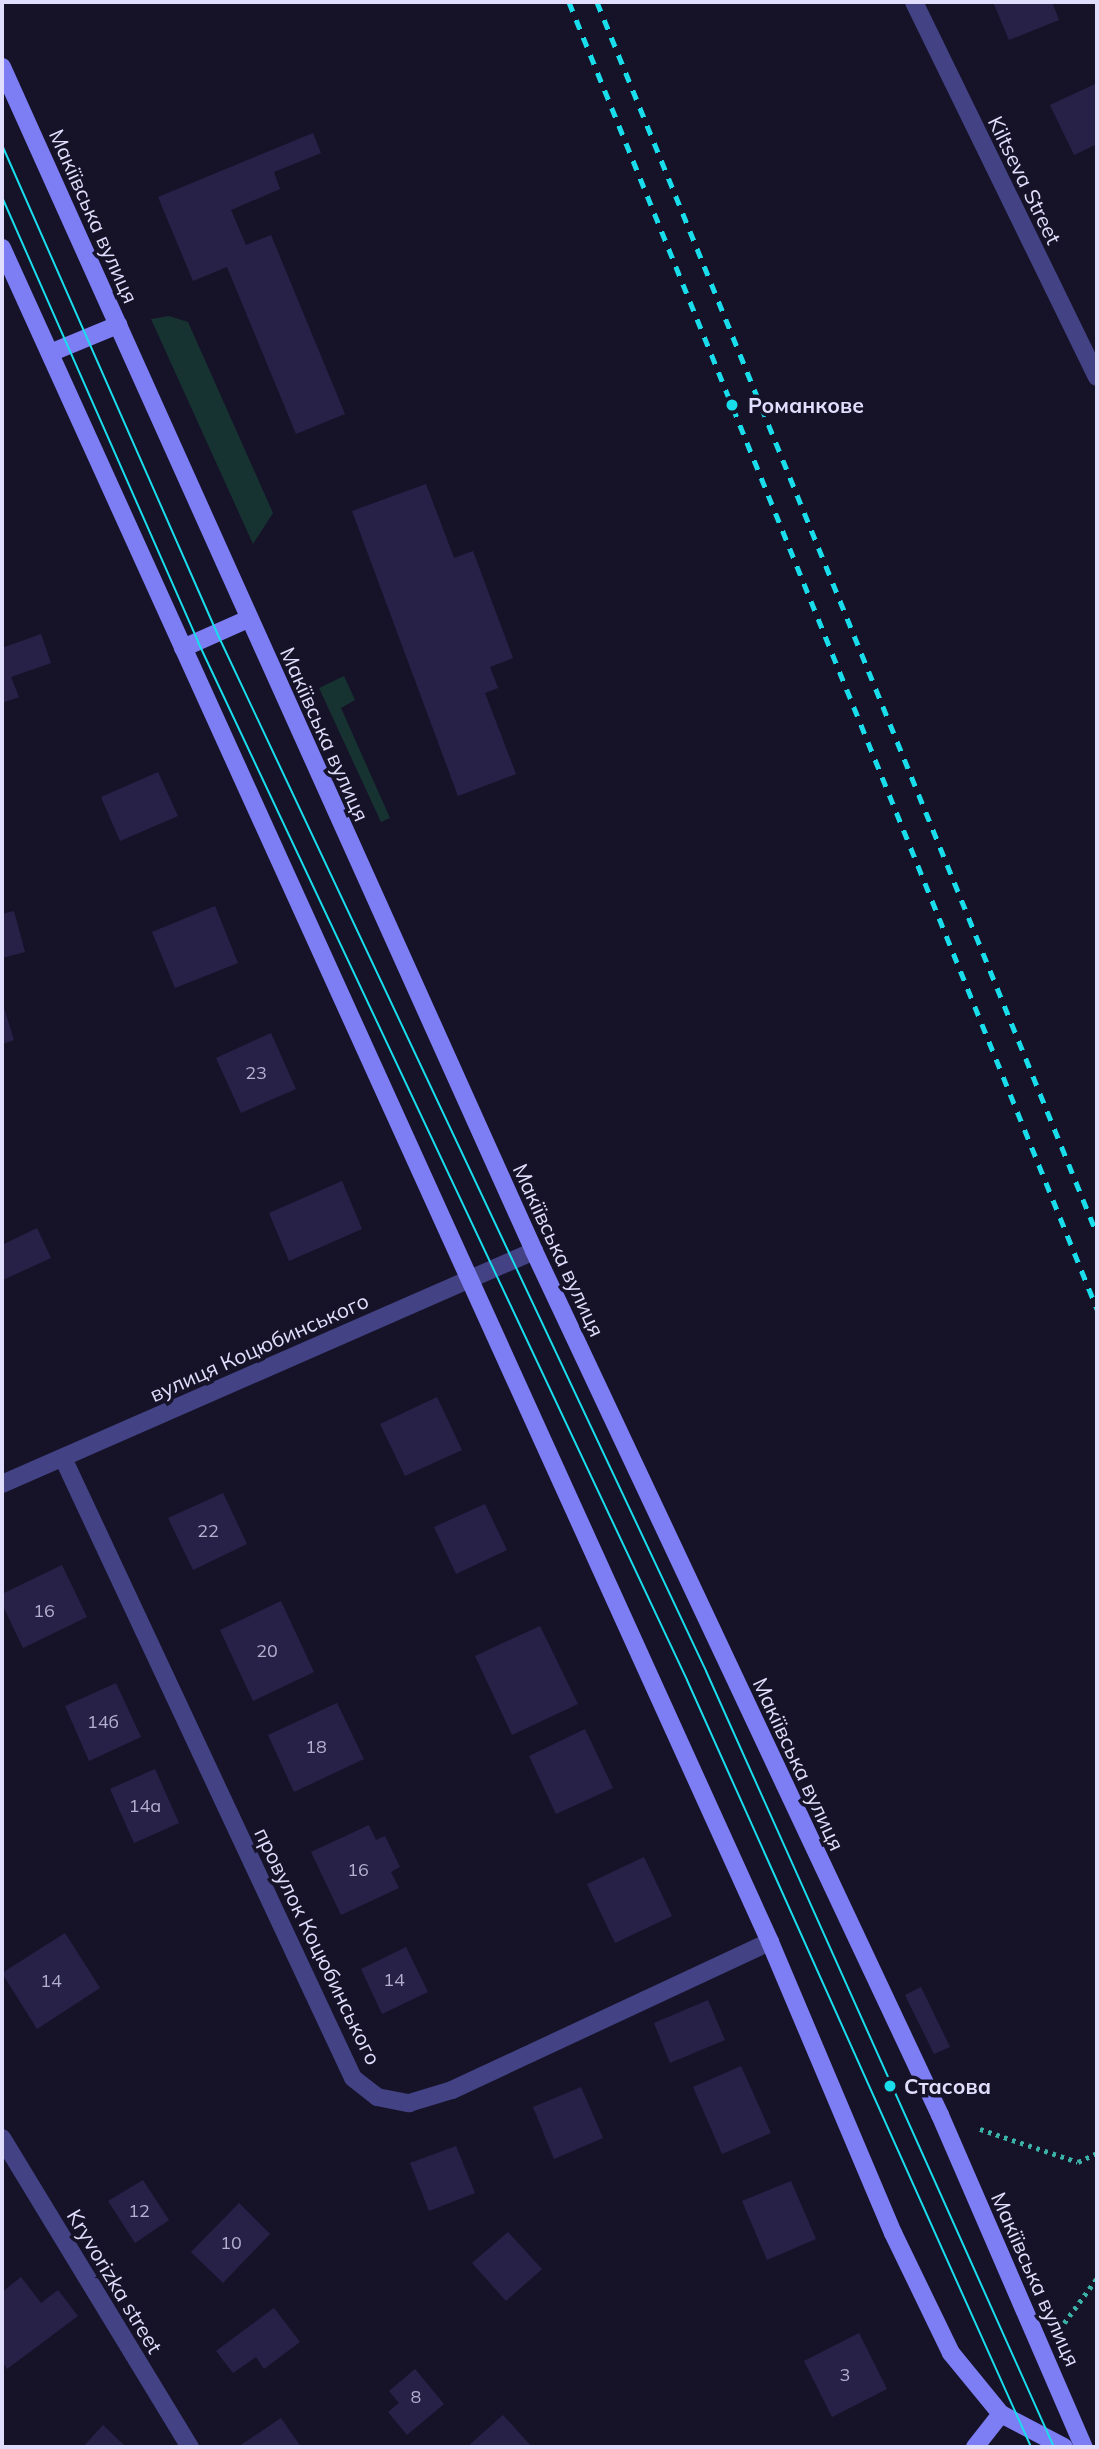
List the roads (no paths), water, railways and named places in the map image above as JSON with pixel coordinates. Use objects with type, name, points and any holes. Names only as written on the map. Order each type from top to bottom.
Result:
[{"type":"main road","name":"Макіївська вулиця","points":[[2,67],[534,1251],[940,2115],[1084,2447]]},
{"type":"main road","points":[[2,248],[769,1942],[893,2233],[951,2353],[1001,2414],[1064,2447]]},
{"type":"main road","points":[[50,353],[118,325]]},
{"type":"main road","points":[[183,648],[248,619]]},
{"type":"main road","points":[[975,2447],[1001,2414]]},
{"type":"street","name":"Kiltseva Street","points":[[914,2],[1097,377]]},
{"type":"street","name":"вулиця Коцюбинського","points":[[2,1484],[534,1251]]},
{"type":"street","name":"провулок Коцюбинського","points":[[63,1458],[353,2078],[377,2097],[409,2103],[452,2091],[769,1942]]},
{"type":"street","name":"Kryvorizka street","points":[[2,2138],[190,2447]]},
{"type":"tram line","points":[[2,145],[217,633],[706,1671],[1054,2447]]},
{"type":"tram line","points":[[2,197],[198,642],[687,1680],[1031,2447]]},
{"type":"railway","points":[[569,2],[1097,1309]]},
{"type":"railway","points":[[597,2],[1097,1234]]},
{"type":"place","name":"Романкове","points":[[732,405]]},
{"type":"place","name":"Стасова","points":[[890,2086]]}]
